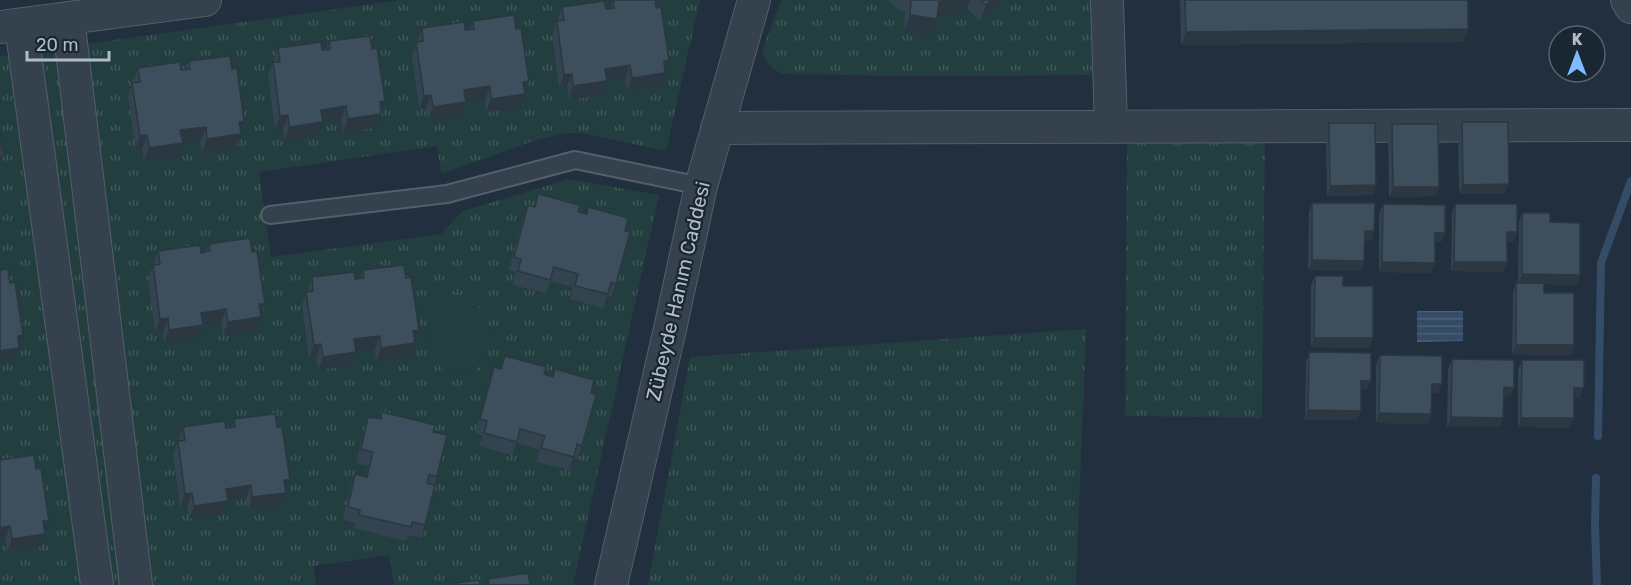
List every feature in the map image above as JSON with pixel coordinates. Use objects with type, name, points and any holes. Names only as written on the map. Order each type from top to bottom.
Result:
[{"type":"street","points":[[97,585],[10,26],[205,0]]},
{"type":"street","name":"Zübeyde Hanım Caddesi","points":[[611,585],[664,360],[701,186],[754,0]]},
{"type":"street","points":[[1107,0],[1112,127]]},
{"type":"street","points":[[1627,0],[1631,7]]},
{"type":"street","points":[[68,18],[136,585]]},
{"type":"street","points":[[717,128],[1631,125]]},
{"type":"lane","points":[[270,215],[447,194],[575,160],[701,186]]},
{"type":"green space","points":[[401,0],[700,0],[666,151],[582,133],[566,133],[537,140],[445,172],[441,171],[437,146],[259,172],[271,257],[441,234],[463,211],[569,179],[659,195],[573,585],[394,585],[389,555],[314,566],[316,585],[0,585],[0,56]]},
{"type":"green space","points":[[781,0],[1091,0],[1092,75],[781,74],[769,65],[762,51]]},
{"type":"green space","points":[[1127,139],[1265,140],[1262,418],[1125,416]]},
{"type":"green space","points":[[448,295],[467,295],[484,313],[487,322],[490,341],[488,351],[485,360],[472,373],[448,374],[437,363],[430,346],[429,322],[435,304]]},
{"type":"green space","points":[[1086,329],[1076,585],[648,585],[690,357]]},
{"type":"water","points":[[1417,311],[1463,311],[1463,341],[1417,342]]},
{"type":"building","points":[[613,0],[655,0],[656,8],[661,7],[669,60],[664,61],[665,73],[632,78],[630,65],[605,69],[607,81],[573,86],[572,74],[564,75],[557,21],[564,20],[562,7],[604,1],[606,9],[614,8]]},
{"type":"building","points":[[911,0],[950,0],[939,2],[937,19],[910,15]]},
{"type":"building","points":[[981,0],[991,0],[986,5]]},
{"type":"building","points":[[1185,0],[1468,0],[1468,29],[1186,32]]},
{"type":"building","points":[[514,15],[516,29],[521,28],[529,81],[523,82],[525,94],[491,99],[490,86],[464,90],[466,102],[433,107],[431,95],[424,96],[416,42],[423,41],[422,28],[464,22],[465,30],[474,29],[473,21]]},
{"type":"building","points":[[370,36],[372,49],[377,48],[385,101],[380,102],[381,114],[348,119],[346,106],[321,110],[323,122],[289,127],[288,115],[280,116],[273,62],[280,62],[278,48],[321,42],[322,50],[330,49],[329,41]]},
{"type":"building","points":[[230,56],[232,69],[237,68],[244,121],[239,122],[241,134],[207,139],[206,127],[180,130],[183,143],[149,148],[147,135],[140,136],[132,83],[140,82],[138,68],[180,62],[181,70],[190,69],[189,61]]},
{"type":"building","points":[[1462,122],[1508,122],[1509,184],[1463,185]]},
{"type":"building","points":[[1329,123],[1375,123],[1376,185],[1330,186]]},
{"type":"building","points":[[1392,124],[1438,124],[1439,187],[1393,187]]},
{"type":"building","points":[[0,133],[3,156],[0,157]]},
{"type":"building","points":[[538,194],[580,205],[578,212],[587,214],[588,207],[628,218],[625,231],[630,232],[616,284],[611,282],[608,294],[575,286],[578,274],[554,267],[550,280],[518,271],[521,259],[514,257],[528,205],[535,207]]},
{"type":"building","points":[[1312,203],[1375,203],[1374,231],[1365,231],[1364,261],[1312,260]]},
{"type":"building","points":[[1383,204],[1445,205],[1445,233],[1435,233],[1435,263],[1382,262]]},
{"type":"building","points":[[1455,204],[1517,204],[1517,232],[1507,232],[1507,262],[1454,262]]},
{"type":"building","points":[[1522,213],[1550,213],[1550,222],[1580,223],[1580,275],[1522,274]]},
{"type":"building","points":[[250,238],[252,252],[257,251],[265,304],[259,304],[261,317],[228,322],[226,309],[201,313],[203,325],[169,330],[168,318],[160,319],[153,265],[160,264],[158,251],[200,245],[201,253],[210,251],[209,244]]},
{"type":"building","points":[[404,265],[406,278],[411,277],[419,330],[413,331],[415,343],[381,348],[380,336],[354,339],[356,352],[323,357],[321,344],[314,345],[306,292],[313,291],[312,277],[354,272],[355,279],[364,278],[363,270]]},
{"type":"building","points":[[8,269],[10,283],[15,282],[23,335],[18,336],[19,348],[0,351],[0,270]]},
{"type":"building","points":[[1315,276],[1343,276],[1343,286],[1373,286],[1373,338],[1314,338]]},
{"type":"building","points":[[1516,283],[1544,283],[1544,293],[1574,293],[1574,345],[1516,345]]},
{"type":"building","points":[[1309,352],[1371,353],[1371,381],[1361,381],[1361,411],[1308,410]]},
{"type":"building","points":[[1380,355],[1442,356],[1442,384],[1432,384],[1431,414],[1379,413]]},
{"type":"building","points":[[505,356],[546,367],[544,374],[553,377],[555,369],[594,380],[591,393],[596,395],[582,446],[577,444],[574,457],[541,448],[545,436],[520,429],[517,442],[484,433],[487,421],[480,419],[494,367],[501,369]]},
{"type":"building","points":[[1452,359],[1514,360],[1514,388],[1504,387],[1503,418],[1451,417]]},
{"type":"building","points":[[1522,360],[1584,360],[1584,388],[1574,388],[1574,418],[1521,418]]},
{"type":"building","points":[[382,412],[435,425],[433,432],[447,435],[437,476],[429,475],[427,483],[435,485],[425,525],[412,522],[411,527],[359,515],[360,510],[348,507],[355,474],[367,477],[373,452],[361,449],[368,417],[381,419]]},
{"type":"building","points":[[275,414],[277,427],[282,427],[290,480],[284,480],[286,493],[252,497],[251,485],[226,489],[228,501],[194,506],[192,493],[185,494],[178,441],[185,440],[183,427],[225,421],[226,428],[235,427],[234,419]]},
{"type":"building","points":[[34,455],[36,469],[41,468],[49,521],[43,521],[45,534],[12,539],[10,526],[0,528],[0,460]]},
{"type":"building","points":[[528,573],[530,585],[489,585],[488,579]]},
{"type":"building","points":[[479,580],[480,585],[442,585]]},
{"type":"waterway","points":[[1598,436],[1601,263],[1631,181]]},
{"type":"waterway","points":[[1596,478],[1597,585]]}]
